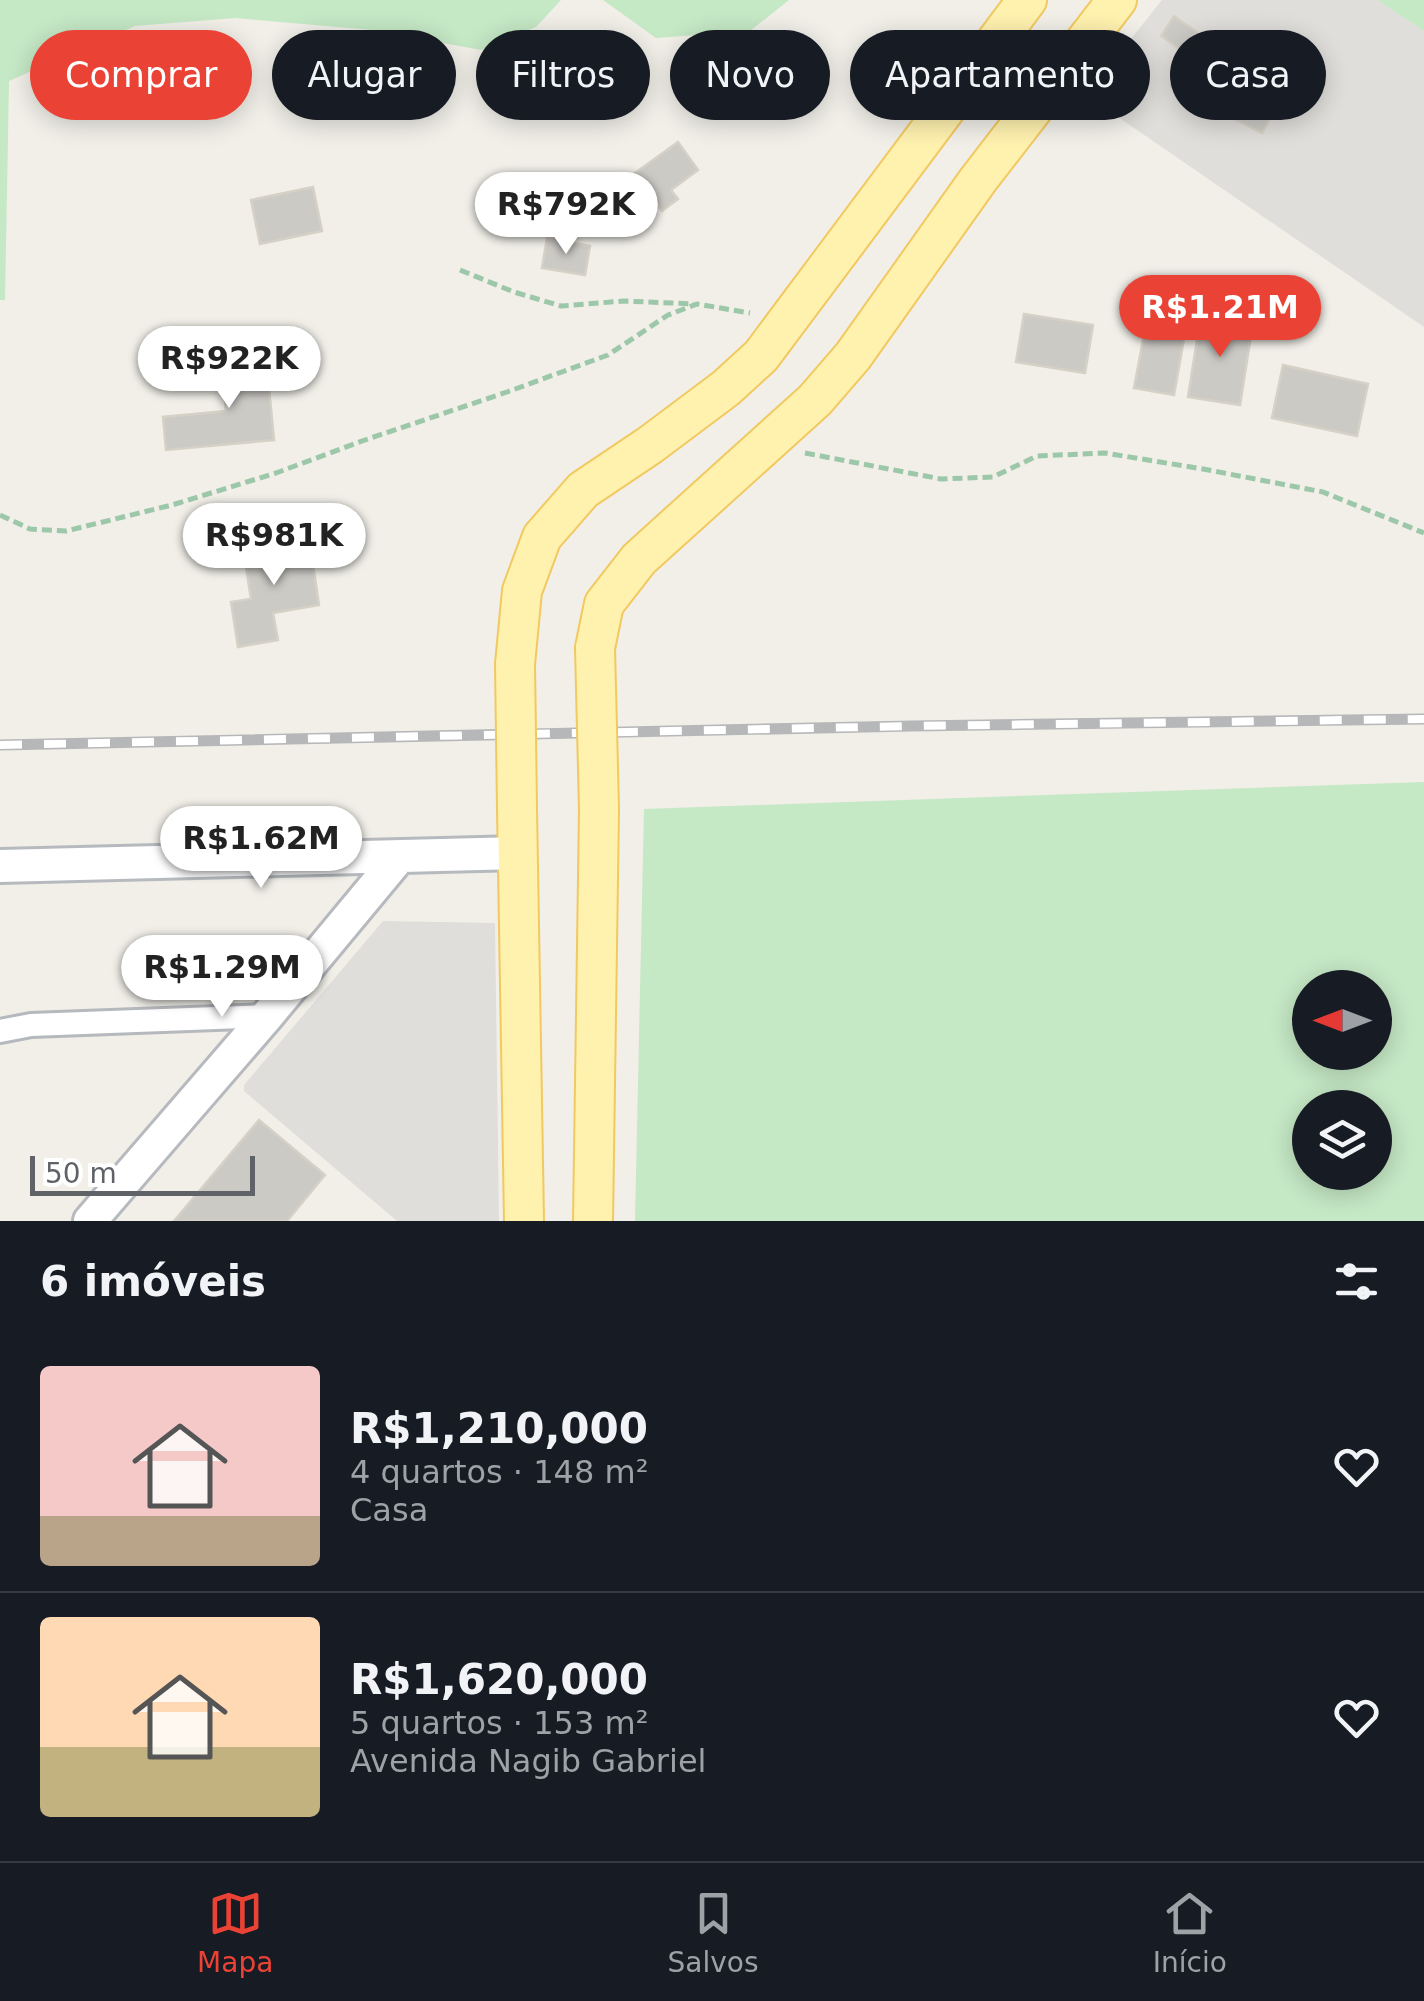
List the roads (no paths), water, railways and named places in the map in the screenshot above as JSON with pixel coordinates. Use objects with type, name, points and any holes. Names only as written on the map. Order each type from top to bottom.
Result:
[{"type":"main road","points":[[524,1221],[515,664],[522,591],[542,537],[583,490],[650,445],[762,356],[1027,0]]},
{"type":"main road","points":[[593,1221],[599,810],[595,648],[604,604],[639,560],[816,400],[853,356],[978,180],[1116,0]]},
{"type":"street","points":[[0,866],[519,853]]},
{"type":"street","points":[[90,1221],[268,1016],[399,857]]},
{"type":"street","points":[[0,1031],[31,1025],[268,1016]]},
{"type":"railway","points":[[0,745],[1424,719]]}]
